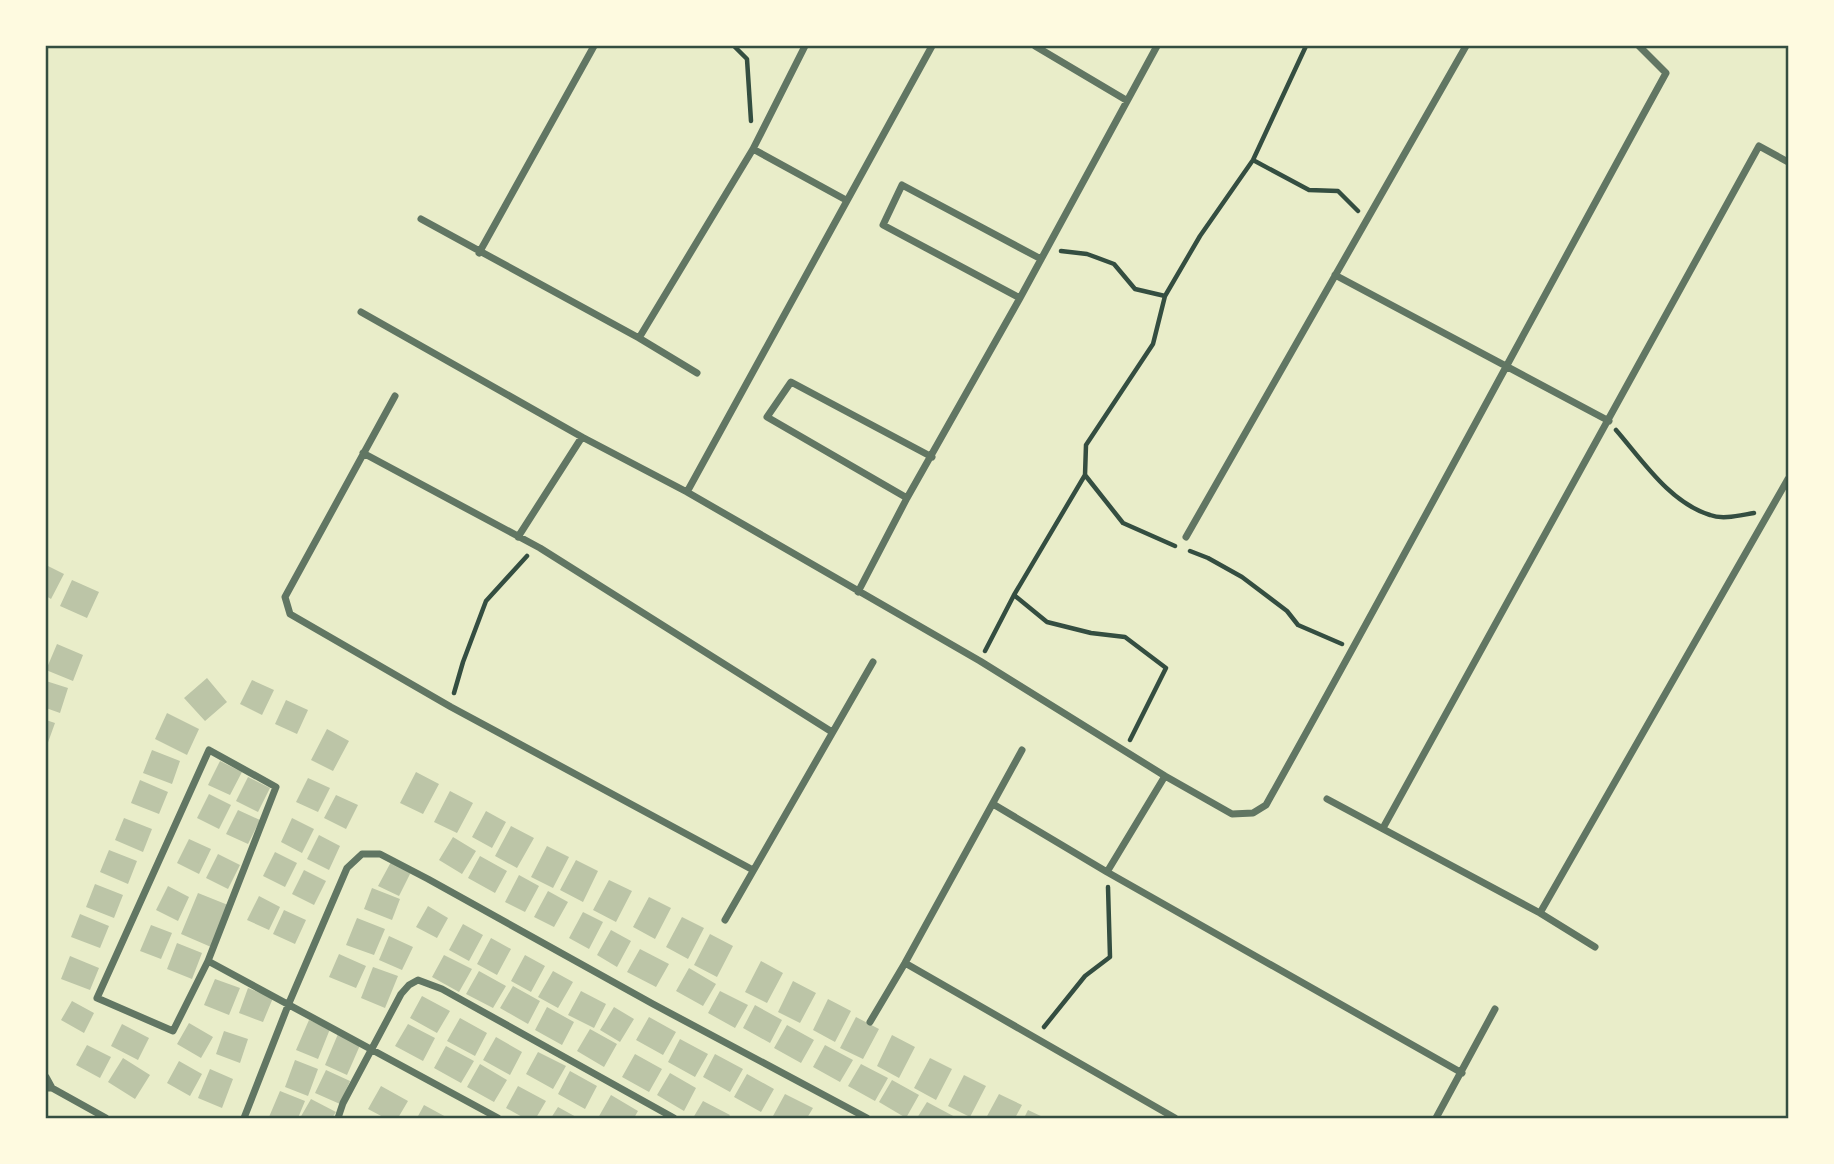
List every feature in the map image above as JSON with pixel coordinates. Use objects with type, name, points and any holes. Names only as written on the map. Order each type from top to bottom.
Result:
[{"type":"street","points":[[479,253],[594,46]]},
{"type":"street","points":[[639,338],[753,149],[805,46]]},
{"type":"street","points":[[687,492],[932,46]]},
{"type":"street","points":[[1035,46],[1126,100]]},
{"type":"street","points":[[858,592],[907,498],[1157,46]]},
{"type":"street","points":[[1186,537],[1466,46]]},
{"type":"street","points":[[361,312],[582,437],[687,492],[980,661],[1232,814],[1253,813],[1266,805],[1354,649],[1504,367],[1666,73],[1639,46]]},
{"type":"street","points":[[1383,828],[1759,146],[1788,162]]},
{"type":"street","points":[[753,149],[846,200]]},
{"type":"street","points":[[1020,298],[883,225],[902,185],[1041,259]]},
{"type":"street","points":[[421,219],[639,338],[697,373]]},
{"type":"street","points":[[1335,275],[1609,421]]},
{"type":"street","points":[[907,498],[767,417],[791,382],[932,457]]},
{"type":"street","points":[[394,396],[285,597],[290,614],[451,707],[753,870]]},
{"type":"street","points":[[518,537],[582,437]]},
{"type":"street","points":[[363,453],[540,548],[832,732]]},
{"type":"street","points":[[1540,913],[1788,479]]},
{"type":"street","points":[[725,920],[873,662]]},
{"type":"street","points":[[209,750],[276,787],[208,961],[173,1031],[97,998],[209,750]]},
{"type":"street","points":[[870,1022],[1022,750]]},
{"type":"street","points":[[1107,873],[1166,776]]},
{"type":"street","points":[[1327,799],[1540,913],[1595,947]]},
{"type":"street","points":[[993,804],[1107,873],[1462,1073]]},
{"type":"street","points":[[244,1118],[289,1003],[347,869],[362,854],[380,854],[867,1118]]},
{"type":"street","points":[[208,961],[498,1118]]},
{"type":"street","points":[[905,963],[1175,1118]]},
{"type":"street","points":[[338,1118],[343,1103],[401,994],[418,980],[442,989],[674,1118]]},
{"type":"street","points":[[1436,1118],[1495,1009]]},
{"type":"street","points":[[46,1077],[49,1088],[106,1118]]},
{"type":"path","points":[[734,46],[747,59],[753,149]]},
{"type":"path","points":[[980,661],[1014,595],[1085,475],[1086,445],[1153,344],[1165,296],[1200,236],[1253,160],[1306,46]]},
{"type":"path","points":[[1253,160],[1309,190],[1338,191],[1367,220]]},
{"type":"path","points":[[1046,249],[1087,254],[1114,264],[1135,289],[1165,296]]},
{"type":"path","points":[[1609,421],[1669,490],[1689,505],[1711,516],[1735,516],[1772,510]]},
{"type":"path","points":[[1085,475],[1123,523],[1208,558],[1242,577],[1287,611],[1298,625],[1354,649]]},
{"type":"path","points":[[451,707],[463,662],[486,601],[527,556],[540,548]]},
{"type":"path","points":[[1014,595],[1047,622],[1091,633],[1125,637],[1166,668],[1125,750]]},
{"type":"path","points":[[1018,1030],[1043,1028],[1085,976],[1110,957],[1107,873]]},
{"type":"building","points":[[46,565],[64,574],[51,599],[46,596]]},
{"type":"building","points":[[72,580],[99,592],[87,618],[60,606]]},
{"type":"building","points":[[57,644],[83,655],[73,681],[46,670]]},
{"type":"building","points":[[207,678],[227,702],[205,721],[184,698]]},
{"type":"building","points":[[252,680],[274,690],[262,715],[240,704]]},
{"type":"building","points":[[46,681],[68,688],[60,713],[46,708]]},
{"type":"building","points":[[286,700],[308,710],[297,734],[275,724]]},
{"type":"building","points":[[167,713],[199,729],[187,755],[155,739]]},
{"type":"building","points":[[46,720],[55,723],[46,748]]},
{"type":"building","points":[[327,729],[349,741],[333,771],[311,760]]},
{"type":"building","points":[[152,750],[180,761],[172,784],[143,773]]},
{"type":"building","points":[[220,761],[242,772],[230,795],[208,785]]},
{"type":"building","points":[[416,772],[439,784],[423,814],[400,803]]},
{"type":"building","points":[[248,777],[270,788],[258,812],[236,801]]},
{"type":"building","points":[[308,778],[330,788],[318,812],[296,802]]},
{"type":"building","points":[[140,780],[168,792],[159,814],[131,803]]},
{"type":"building","points":[[450,791],[473,803],[457,833],[434,822]]},
{"type":"building","points":[[209,794],[231,805],[219,829],[197,818]]},
{"type":"building","points":[[336,795],[358,805],[346,829],[324,818]]},
{"type":"building","points":[[238,810],[260,820],[248,844],[226,834]]},
{"type":"building","points":[[486,811],[506,822],[492,848],[472,837]]},
{"type":"building","points":[[124,818],[152,829],[143,852],[115,840]]},
{"type":"building","points":[[292,818],[314,829],[302,853],[281,842]]},
{"type":"building","points":[[511,826],[534,838],[517,868],[495,856]]},
{"type":"building","points":[[319,835],[340,846],[329,870],[307,859]]},
{"type":"building","points":[[453,837],[476,851],[462,874],[439,860]]},
{"type":"building","points":[[189,839],[211,849],[199,874],[177,863]]},
{"type":"building","points":[[547,846],[569,857],[553,888],[531,877]]},
{"type":"building","points":[[109,850],[137,861],[128,884],[100,872]]},
{"type":"building","points":[[275,852],[297,863],[285,887],[263,876]]},
{"type":"building","points":[[218,854],[240,865],[228,889],[206,878]]},
{"type":"building","points":[[480,856],[507,871],[495,893],[468,878]]},
{"type":"building","points":[[576,860],[598,871],[583,902],[560,890]]},
{"type":"building","points":[[391,862],[411,872],[399,896],[378,886]]},
{"type":"building","points":[[304,870],[326,881],[314,905],[292,894]]},
{"type":"building","points":[[519,875],[539,886],[525,912],[505,902]]},
{"type":"building","points":[[609,880],[632,891],[616,922],[593,910]]},
{"type":"building","points":[[95,884],[123,895],[114,918],[86,907]]},
{"type":"building","points":[[168,886],[189,897],[178,921],[156,910]]},
{"type":"building","points":[[372,888],[400,899],[392,920],[364,909]]},
{"type":"building","points":[[548,891],[568,902],[554,927],[534,917]]},
{"type":"building","points":[[198,893],[228,905],[211,947],[181,934]]},
{"type":"building","points":[[259,896],[280,907],[269,930],[247,920]]},
{"type":"building","points":[[649,897],[671,908],[655,939],[633,927]]},
{"type":"building","points":[[428,906],[448,918],[437,938],[416,927]]},
{"type":"building","points":[[284,910],[306,920],[295,944],[273,934]]},
{"type":"building","points":[[583,912],[603,922],[589,949],[569,938]]},
{"type":"building","points":[[80,914],[109,926],[100,948],[71,937]]},
{"type":"building","points":[[682,917],[704,928],[688,959],[666,947]]},
{"type":"building","points":[[357,918],[385,929],[374,955],[346,945]]},
{"type":"building","points":[[463,924],[483,935],[469,961],[449,950]]},
{"type":"building","points":[[151,925],[172,933],[161,959],[140,951]]},
{"type":"building","points":[[611,930],[631,941],[617,967],[597,955]]},
{"type":"building","points":[[710,934],[733,946],[717,977],[694,965]]},
{"type":"building","points":[[389,936],[413,947],[402,970],[379,960]]},
{"type":"building","points":[[491,938],[511,949],[497,975],[477,964]]},
{"type":"building","points":[[177,943],[202,953],[192,979],[167,969]]},
{"type":"building","points":[[640,949],[669,964],[656,987],[627,972]]},
{"type":"building","points":[[339,954],[366,966],[356,988],[329,977]]},
{"type":"building","points":[[444,955],[472,969],[459,992],[432,977]]},
{"type":"building","points":[[525,955],[545,966],[531,992],[511,981]]},
{"type":"building","points":[[70,956],[99,968],[90,990],[61,979]]},
{"type":"building","points":[[761,961],[783,973],[767,1003],[745,992]]},
{"type":"building","points":[[373,967],[398,976],[385,1008],[361,998]]},
{"type":"building","points":[[689,968],[716,984],[703,1006],[676,991]]},
{"type":"building","points":[[479,971],[506,986],[493,1008],[466,994]]},
{"type":"building","points":[[553,971],[573,982],[558,1008],[538,997]]},
{"type":"building","points":[[215,979],[240,988],[229,1015],[204,1005]]},
{"type":"building","points":[[793,981],[816,993],[800,1023],[778,1012]]},
{"type":"building","points":[[513,986],[540,1001],[528,1024],[500,1008]]},
{"type":"building","points":[[248,988],[273,998],[263,1022],[239,1013]]},
{"type":"building","points":[[581,991],[606,1004],[594,1028],[568,1015]]},
{"type":"building","points":[[720,991],[748,1005],[735,1028],[708,1013]]},
{"type":"building","points":[[422,996],[450,1011],[437,1033],[410,1018]]},
{"type":"building","points":[[828,999],[851,1011],[835,1042],[813,1030]]},
{"type":"building","points":[[72,1001],[94,1013],[84,1033],[61,1020]]},
{"type":"building","points":[[755,1005],[782,1020],[770,1043],[743,1028]]},
{"type":"building","points":[[547,1007],[574,1022],[562,1045],[535,1030]]},
{"type":"building","points":[[614,1007],[634,1019],[620,1042],[600,1030]]},
{"type":"building","points":[[649,1017],[676,1032],[663,1055],[636,1040]]},
{"type":"building","points":[[856,1017],[879,1029],[863,1059],[840,1048]]},
{"type":"building","points":[[460,1018],[487,1033],[475,1056],[447,1041]]},
{"type":"building","points":[[309,1020],[330,1029],[318,1059],[296,1050]]},
{"type":"building","points":[[189,1023],[213,1037],[201,1058],[177,1044]]},
{"type":"building","points":[[122,1024],[149,1038],[138,1060],[111,1046]]},
{"type":"building","points":[[408,1024],[435,1038],[423,1061],[395,1046]]},
{"type":"building","points":[[787,1025],[814,1040],[801,1063],[774,1048]]},
{"type":"building","points":[[590,1029],[617,1044],[604,1067],[577,1051]]},
{"type":"building","points":[[224,1031],[248,1039],[240,1063],[216,1054]]},
{"type":"building","points":[[338,1034],[361,1043],[347,1075],[325,1065]]},
{"type":"building","points":[[892,1035],[915,1047],[899,1078],[877,1066]]},
{"type":"building","points":[[496,1037],[522,1052],[510,1075],[483,1060]]},
{"type":"building","points":[[680,1039],[708,1054],[695,1077],[668,1062]]},
{"type":"building","points":[[87,1045],[111,1057],[100,1078],[76,1065]]},
{"type":"building","points":[[825,1045],[853,1060],[840,1082],[813,1067]]},
{"type":"building","points":[[446,1046],[474,1061],[461,1083],[434,1068]]},
{"type":"building","points":[[538,1052],[566,1066],[553,1089],[526,1074]]},
{"type":"building","points":[[635,1054],[662,1069],[649,1092],[622,1077]]},
{"type":"building","points":[[715,1054],[743,1069],[730,1092],[703,1077]]},
{"type":"building","points":[[123,1058],[150,1075],[135,1099],[108,1082]]},
{"type":"building","points":[[930,1058],[952,1069],[936,1100],[914,1088]]},
{"type":"building","points":[[295,1060],[318,1069],[308,1096],[285,1087]]},
{"type":"building","points":[[179,1061],[202,1074],[190,1096],[167,1083]]},
{"type":"building","points":[[480,1064],[507,1080],[494,1102],[467,1087]]},
{"type":"building","points":[[861,1064],[888,1078],[875,1101],[848,1086]]},
{"type":"building","points":[[210,1069],[233,1079],[222,1108],[198,1098]]},
{"type":"building","points":[[326,1070],[350,1081],[340,1104],[315,1093]]},
{"type":"building","points":[[570,1071],[597,1086],[585,1109],[558,1094]]},
{"type":"building","points":[[670,1073],[696,1088],[684,1111],[657,1095]]},
{"type":"building","points":[[747,1074],[774,1089],[761,1112],[734,1097]]},
{"type":"building","points":[[964,1075],[986,1086],[970,1117],[948,1106]]},
{"type":"building","points":[[892,1080],[919,1095],[906,1118],[879,1102]]},
{"type":"building","points":[[381,1086],[408,1101],[398,1118],[385,1118],[368,1109]]},
{"type":"building","points":[[518,1086],[546,1101],[536,1118],[524,1118],[506,1108]]},
{"type":"building","points":[[280,1091],[305,1101],[298,1118],[269,1117]]},
{"type":"building","points":[[785,1094],[813,1108],[807,1118],[773,1116]]},
{"type":"building","points":[[999,1094],[1022,1105],[1015,1118],[986,1118]]},
{"type":"building","points":[[611,1095],[638,1111],[634,1118],[598,1118]]},
{"type":"building","points":[[311,1099],[336,1112],[332,1118],[300,1118]]},
{"type":"building","points":[[703,1101],[730,1115],[728,1118],[693,1118]]},
{"type":"building","points":[[927,1102],[957,1118],[917,1118]]},
{"type":"building","points":[[424,1105],[448,1118],[417,1118]]},
{"type":"building","points":[[558,1107],[578,1118],[551,1118]]},
{"type":"building","points":[[1028,1110],[1045,1118],[1024,1118]]}]
